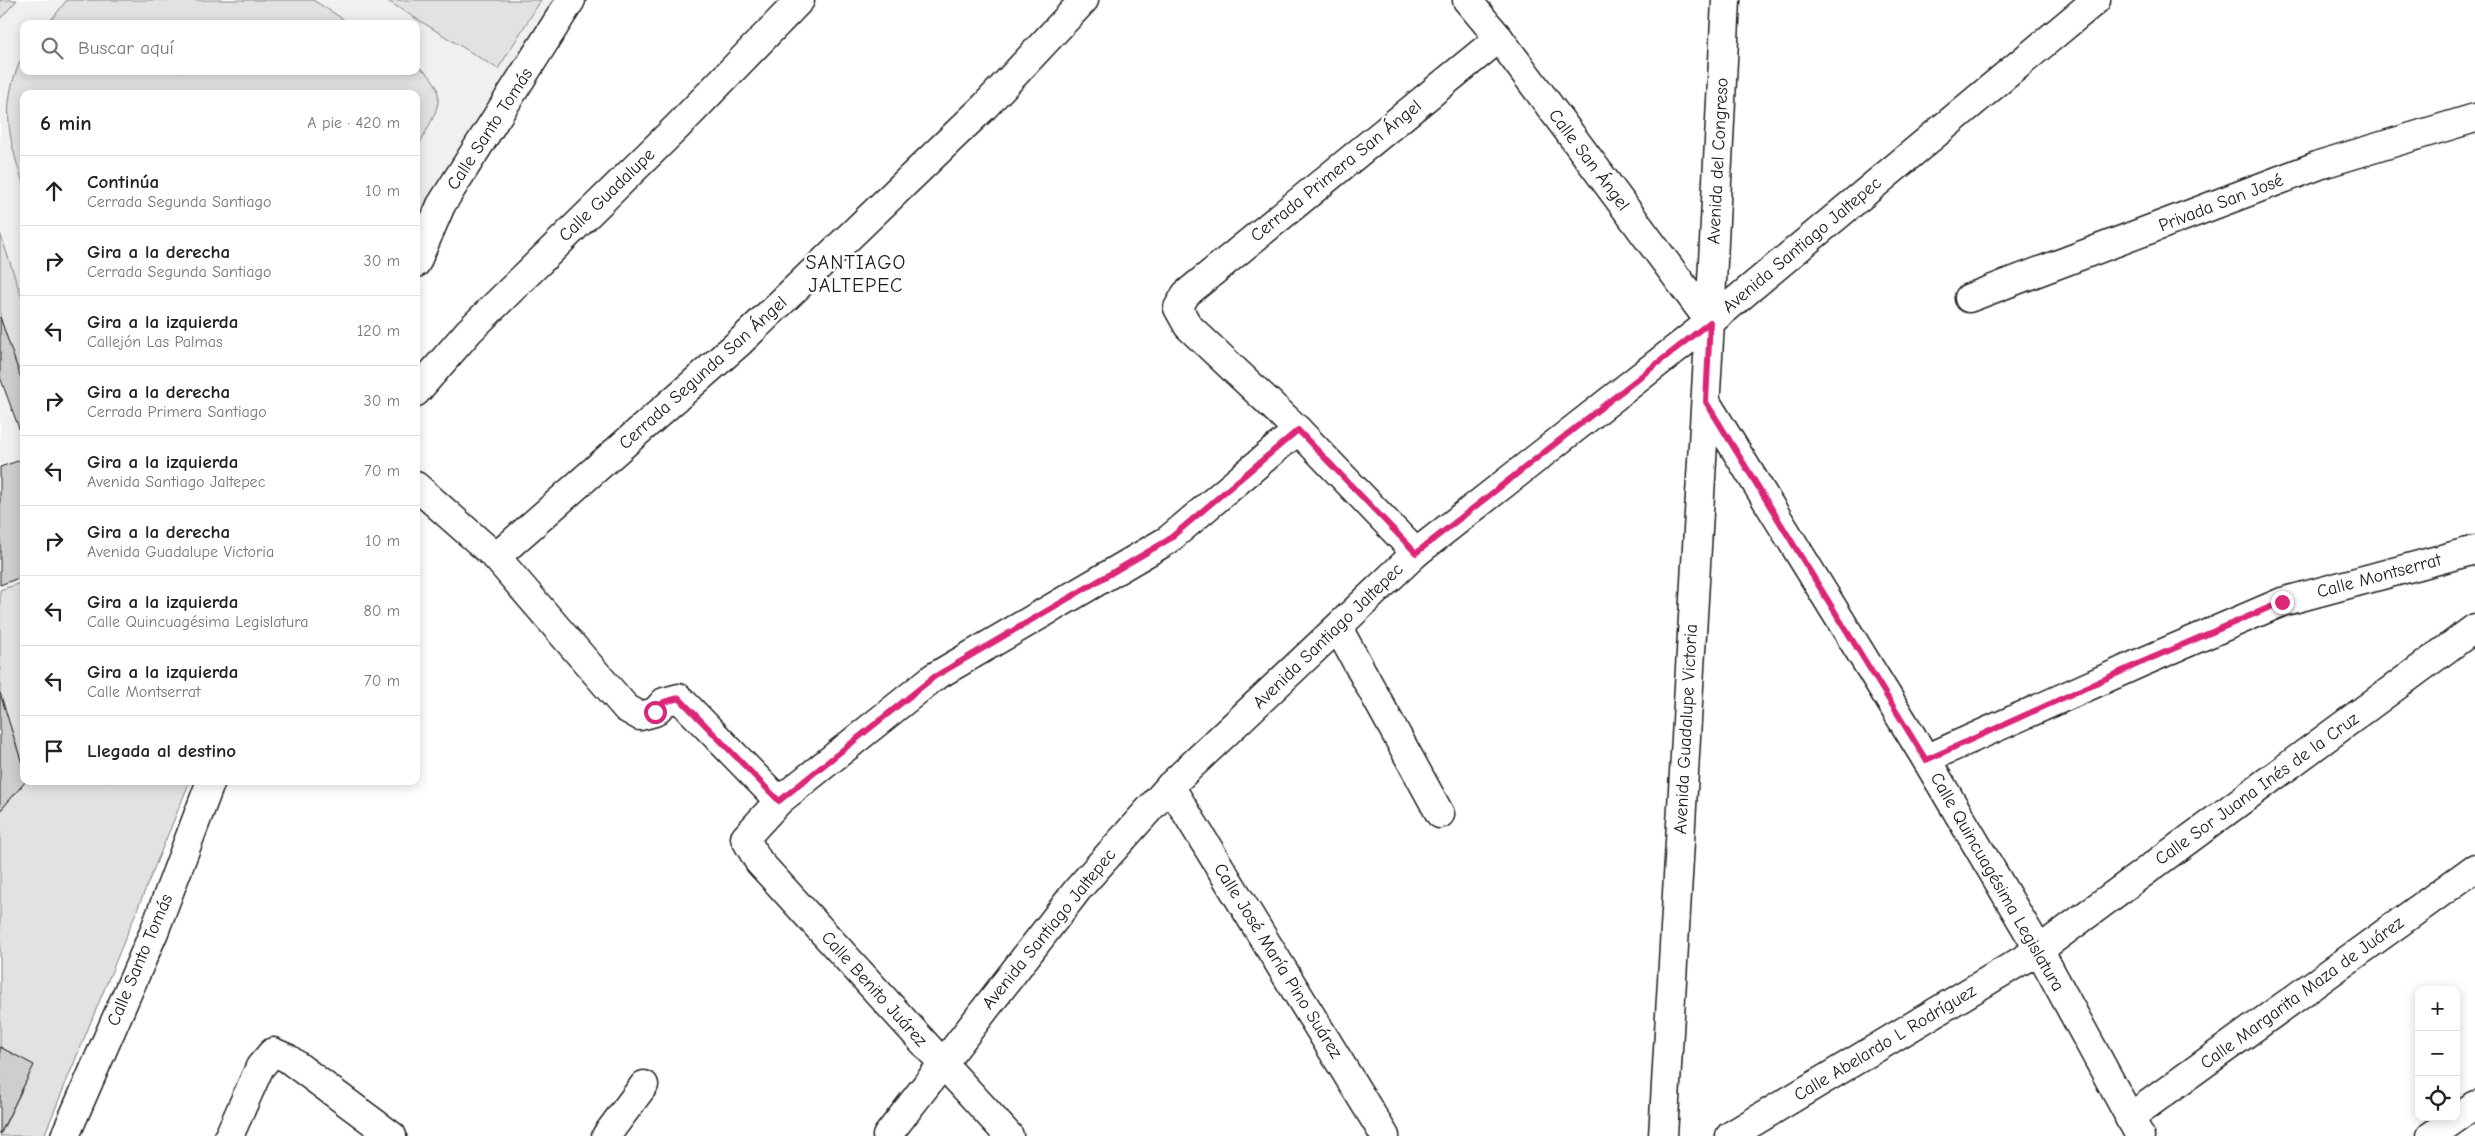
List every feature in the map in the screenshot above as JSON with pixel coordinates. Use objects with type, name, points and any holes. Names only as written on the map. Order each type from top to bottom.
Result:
[{"type":"street","name":"Calle Santo Tomás","points":[[420,254],[441,205],[571,0]]},
{"type":"street","name":"Calle Guadalupe","points":[[420,387],[469,331],[678,126],[800,0]]},
{"type":"street","name":"Cerrada Segunda San Ángel","points":[[496,557],[740,342],[984,107],[1084,0]]},
{"type":"street","name":"Calle San Ángel","points":[[1466,0],[1498,38],[1710,322]]},
{"type":"street","name":"Avenida del Congreso","points":[[1710,322],[1726,0]]},
{"type":"street","name":"Avenida Santiago Jaltepec","points":[[887,1136],[1078,889],[1170,786],[1416,553],[1710,322],[2096,0]]},
{"type":"street","name":"Cerrada Primera San Ángel","points":[[1298,430],[1188,326],[1178,308],[1186,294],[1498,38]]},
{"type":"street","name":"Privada San José","points":[[1969,298],[2322,164],[2475,118]]},
{"type":"street","name":"Avenida Guadalupe Victoria","points":[[1662,1136],[1710,322]]},
{"type":"street","name":"Calle Quincuagésima Legislatura","points":[[1706,402],[1926,760],[2039,950],[2135,1127]]},
{"type":"street","points":[[420,490],[496,557],[626,708],[640,716],[655,712],[664,702],[679,698],[779,801],[934,677],[1168,540],[1298,430],[1416,553]]},
{"type":"street","name":"Calle Montserrat","points":[[1926,760],[2140,663],[2282,602],[2475,550]]},
{"type":"street","points":[[1338,628],[1440,814]]},
{"type":"street","name":"Calle Sor Juana Inés de la Cruz","points":[[2039,950],[2475,628]]},
{"type":"street","name":"Calle Santo Tomás","points":[[65,1136],[154,932],[209,785]]},
{"type":"street","name":"Calle José María Pino Suárez","points":[[1170,786],[1385,1136]]},
{"type":"street","name":"Calle Benito Juárez","points":[[779,801],[746,838],[759,862],[942,1065],[1009,1136]]},
{"type":"street","name":"Calle Margarita Maza de Juárez","points":[[2135,1127],[2475,868]]},
{"type":"street","name":"Calle Abelardo L Rodríguez","points":[[1730,1136],[2039,950]]},
{"type":"street","points":[[229,1136],[260,1067],[273,1052],[287,1058],[392,1136]]},
{"type":"street","points":[[606,1136],[644,1085]]},
{"type":"street","points":[[2431,1136],[2475,1105]]},
{"type":"shaded area","points":[[0,0],[555,0],[420,235],[420,90],[20,90],[20,785],[188,785],[44,1136],[0,1136]]},
{"type":"shaded area","points":[[0,0],[17,0],[0,19]]},
{"type":"shaded area","points":[[67,0],[313,0],[345,20],[51,20]]},
{"type":"shaded area","points":[[386,0],[541,0],[498,69]]},
{"type":"shaded area","points":[[20,62],[20,75],[420,75],[420,68],[436,85],[438,95],[434,116],[420,143],[420,90],[20,90],[20,174],[13,150],[9,118],[11,87]]},
{"type":"shaded area","points":[[0,233],[20,292],[20,375],[0,317]]},
{"type":"shaded area","points":[[20,583],[20,757],[0,693],[0,590]]},
{"type":"shaded area","points":[[23,785],[188,785],[44,1136],[0,1136],[34,1065],[0,1047],[0,811]]},
{"type":"building","points":[[0,317],[20,375],[20,431],[0,377]]},
{"type":"building","points":[[20,460],[20,578],[0,585],[0,467]]},
{"type":"building","points":[[0,693],[20,757],[20,785],[23,785],[0,811]]},
{"type":"building","points":[[0,1047],[34,1065],[0,1134]]},
{"type":"district","name":"SANTIAGO JALTEPEC","points":[[856,274]]},
{"type":"route","points":[[655,712],[664,702],[679,698],[779,801],[934,677],[1168,540],[1298,430],[1416,553],[1710,322],[1706,402],[1926,760],[2140,663],[2282,602]]}]
